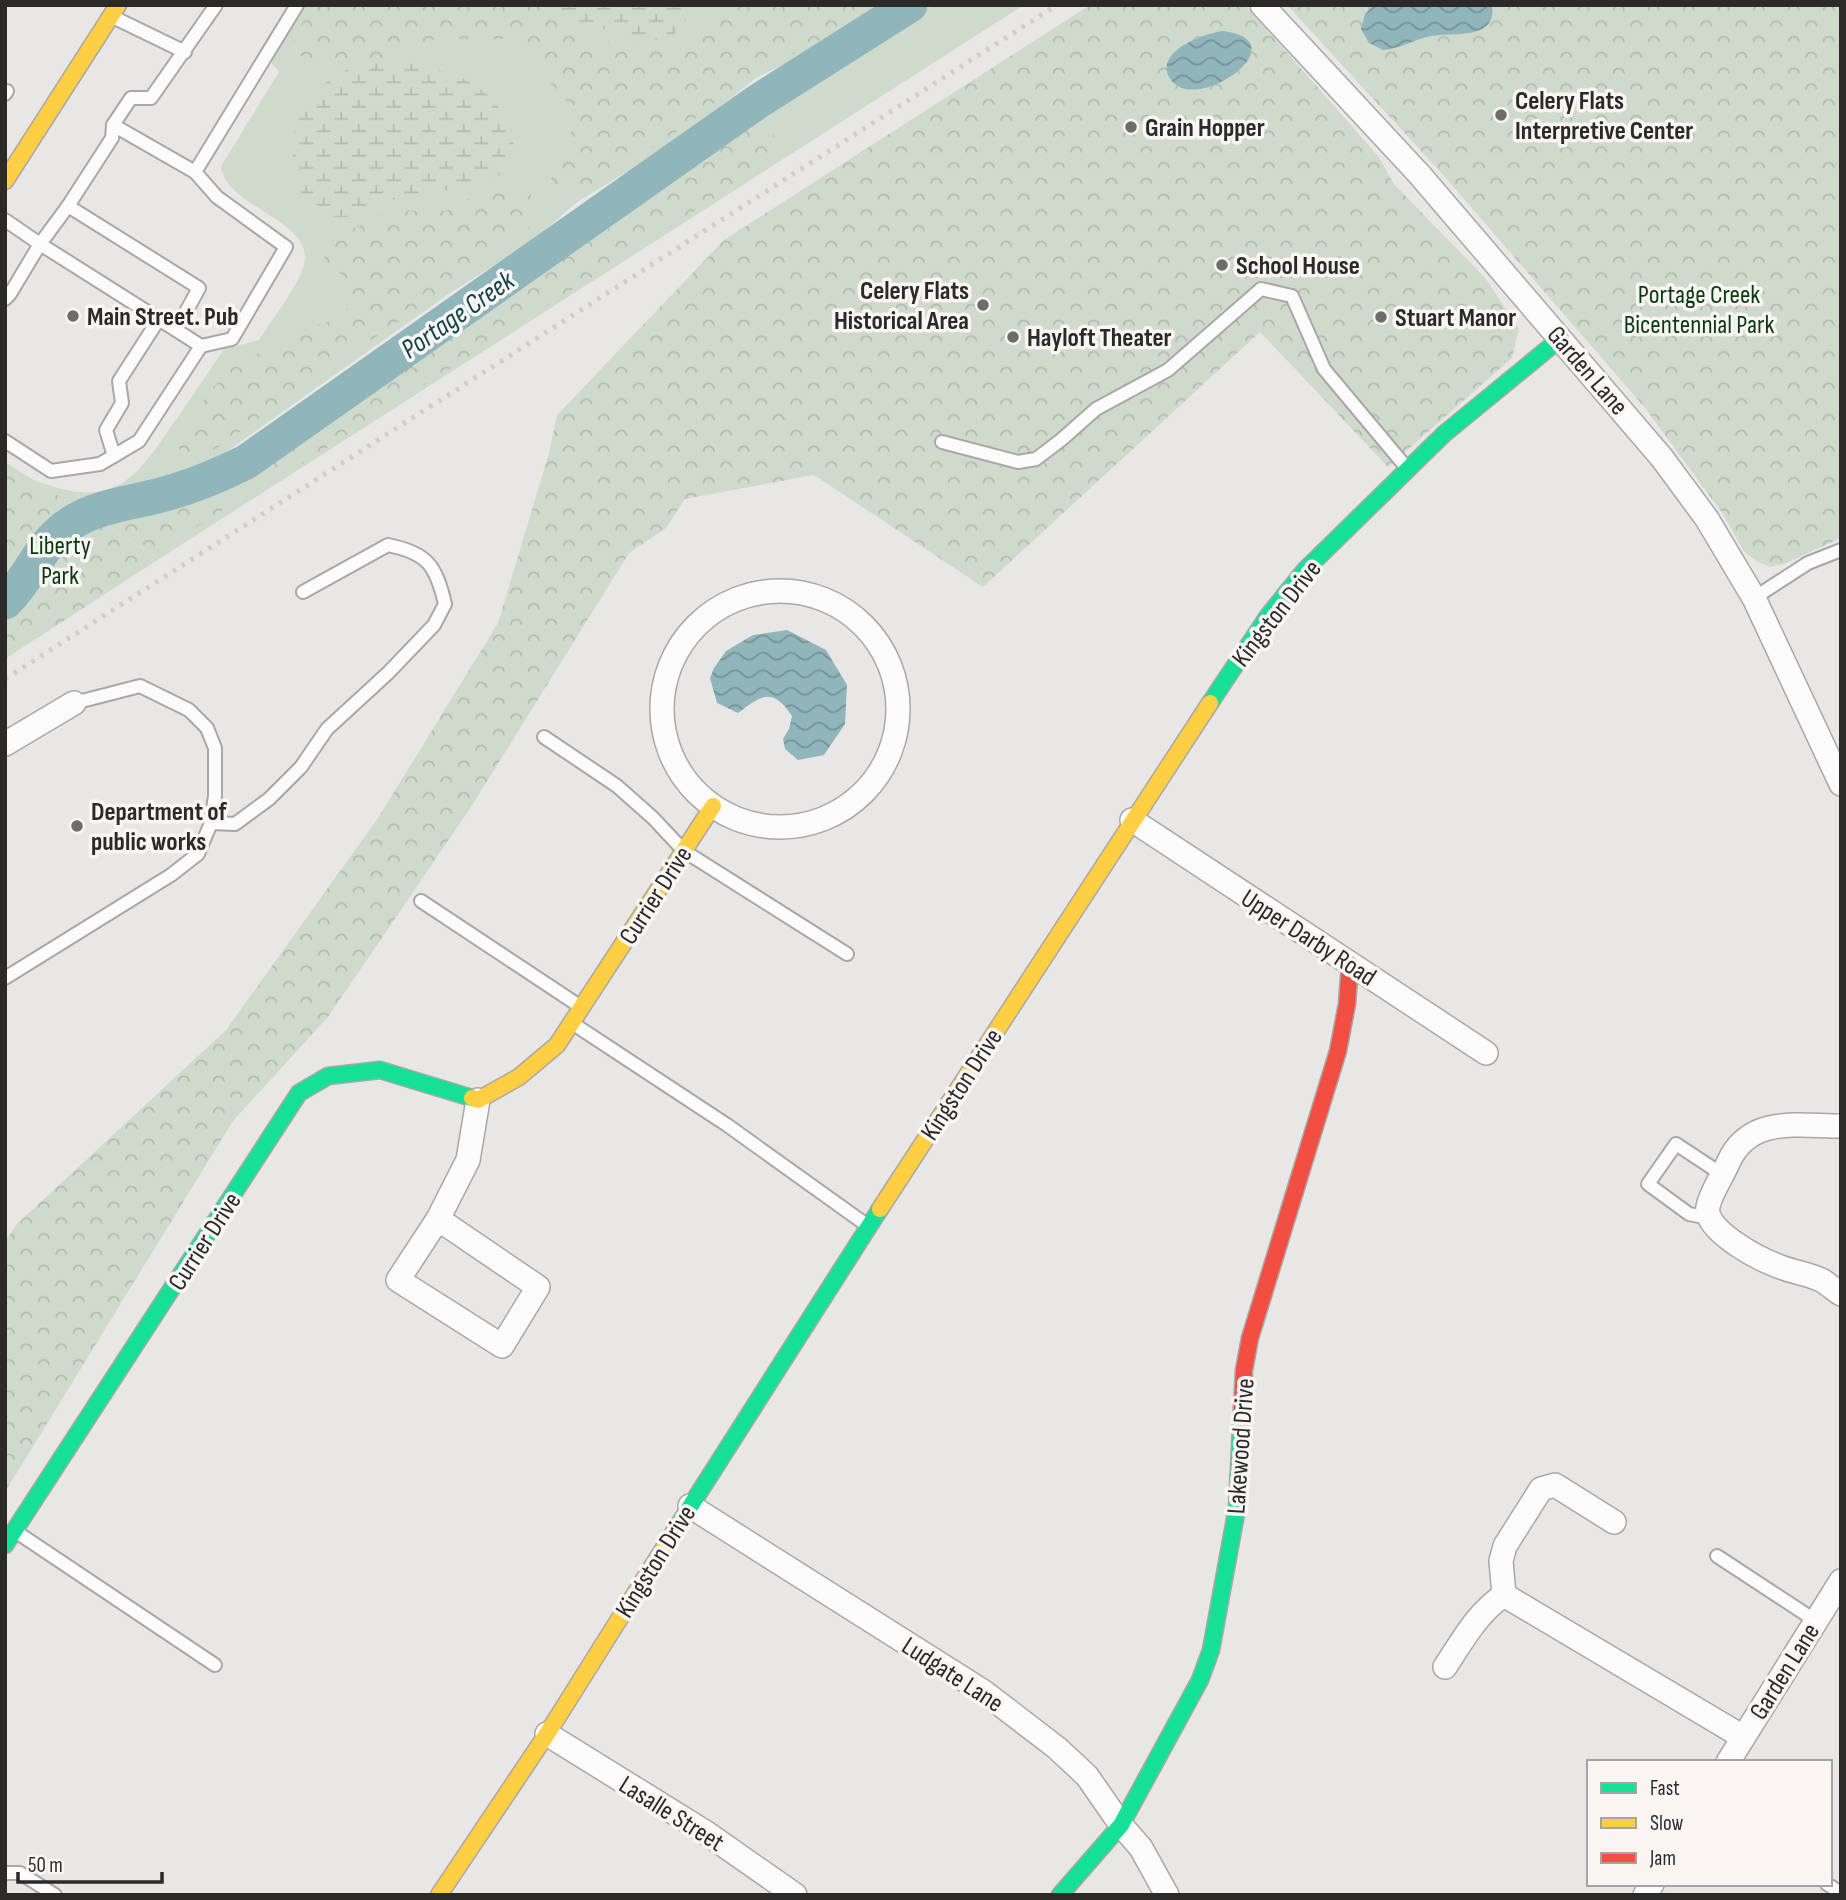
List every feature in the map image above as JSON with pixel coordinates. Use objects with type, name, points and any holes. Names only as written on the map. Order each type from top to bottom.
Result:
[{"type":"street","name":"Garden Lane","points":[[1262,5],[1419,174],[1662,458],[1707,519],[1754,598],[1841,784]]},
{"type":"street","points":[[5,181],[108,9]]},
{"type":"street","name":"Kingston Drive","points":[[439,1895],[547,1734],[868,1226],[1268,615],[1305,570],[1408,469],[1444,435],[1561,338]]},
{"type":"street","points":[[762,592],[802,593],[839,606],[869,631],[890,664],[898,703],[894,742],[877,777],[850,805],[815,822],[776,827],[738,820],[713,806],[679,771],[664,735],[662,696],[672,659],[694,627],[725,603],[762,592]]},
{"type":"street","points":[[5,744],[74,703]]},
{"type":"street","name":"Currier Drive","points":[[5,1545],[299,1093],[328,1076],[380,1070],[478,1100],[519,1077],[557,1045],[713,806]]},
{"type":"street","name":"Upper Darby Road","points":[[1132,820],[1486,1053]]},
{"type":"street","name":"Lakewood Drive","points":[[1060,1895],[1121,1825],[1200,1680],[1214,1641],[1237,1508],[1244,1370],[1250,1338],[1335,1062],[1347,1004],[1350,964]]},
{"type":"street","points":[[438,1219],[538,1287],[502,1346],[398,1279],[438,1219],[468,1160],[478,1100]]},
{"type":"street","points":[[1841,1126],[1774,1125],[1748,1135],[1733,1153],[1707,1208],[1709,1218],[1718,1230],[1742,1247],[1776,1266],[1822,1280],[1841,1294]]},
{"type":"street","points":[[1504,1595],[1501,1561],[1505,1546],[1541,1489],[1555,1485],[1614,1522]]},
{"type":"street","name":"Ludgate Lane","points":[[690,1506],[984,1692],[1018,1717],[1087,1776],[1121,1825],[1141,1848],[1167,1895]]},
{"type":"street","name":"Garden Lane","points":[[1729,1760],[1841,1581]]},
{"type":"street","points":[[1445,1667],[1478,1617],[1490,1604],[1504,1595]]},
{"type":"street","points":[[1504,1595],[1743,1737]]},
{"type":"street","name":"Lasalle Street","points":[[547,1734],[705,1832],[795,1895]]},
{"type":"lane","points":[[5,299],[112,138],[113,125],[131,98],[151,98],[216,5]]},
{"type":"lane","points":[[195,172],[297,5]]},
{"type":"lane","points":[[108,9],[185,52]]},
{"type":"lane","points":[[5,442],[51,471],[100,464],[139,441],[201,346],[232,339],[286,247],[217,197],[195,172],[113,125]]},
{"type":"lane","points":[[68,206],[199,288],[176,330]]},
{"type":"lane","points":[[5,220],[201,346]]},
{"type":"lane","points":[[943,442],[1018,462],[1036,458],[1097,409],[1168,370],[1261,289],[1292,296],[1324,369],[1408,469]]},
{"type":"lane","points":[[114,456],[106,429],[122,403],[119,381],[159,319]]},
{"type":"lane","points":[[211,823],[234,824],[269,799],[301,767],[327,729],[388,673],[434,625],[445,604],[441,585],[431,566],[412,549],[388,545],[303,592]]},
{"type":"lane","points":[[1754,598],[1808,563],[1841,550]]},
{"type":"lane","points":[[5,978],[171,875],[198,854],[211,823],[215,796],[215,748],[207,728],[189,710],[140,686],[74,703]]},
{"type":"lane","points":[[544,737],[617,786],[684,851],[848,954]]},
{"type":"lane","points":[[421,901],[582,1008]]},
{"type":"lane","points":[[571,1023],[727,1125],[868,1226]]},
{"type":"lane","points":[[1709,1218],[1689,1214],[1648,1184],[1676,1144],[1723,1175]]},
{"type":"lane","points":[[15,1531],[215,1665]]},
{"type":"lane","points":[[1717,1556],[1816,1621]]},
{"type":"lane","points":[[5,1873],[20,1873],[55,1895]]},
{"type":"green space","points":[[301,5],[894,5],[835,40],[756,78],[675,143],[577,202],[534,240],[450,293],[212,462],[143,491],[78,508],[34,480],[82,492],[100,491],[131,477],[158,446],[224,349],[259,340],[291,293],[301,273],[304,249],[296,236],[238,193],[226,181],[221,166],[279,72],[272,64],[272,55]]},
{"type":"green space","points":[[313,5],[552,5],[570,33],[589,43],[615,40],[669,46],[695,41],[717,25],[735,5],[881,5],[846,27],[752,74],[669,138],[592,184],[573,192],[556,186],[549,169],[551,162],[569,140],[573,125],[570,106],[543,77],[532,49],[510,38],[440,38],[426,41],[391,59],[316,65],[300,55],[294,42]]},
{"type":"green space","points":[[556,5],[693,5],[680,29],[666,38],[651,40],[614,30],[577,29],[564,20]]},
{"type":"green space","points":[[933,5],[1024,5],[159,559],[99,521],[200,494],[257,467],[767,106]]},
{"type":"green space","points":[[1090,5],[1245,5],[1379,157],[1394,184],[1486,279],[1519,329],[1512,358],[1388,467],[1260,332],[983,587],[814,475],[685,499],[666,528],[629,553],[473,804],[328,1017],[233,1121],[5,1492],[5,1242],[17,1224],[226,1030],[378,818],[498,623],[549,453],[557,415],[724,240]]},
{"type":"green space","name":"Portage Creek Bicentennial Park","points":[[1287,5],[1841,5],[1841,538],[1784,564],[1770,567],[1756,561],[1743,550],[1723,514],[1645,408],[1445,177]]},
{"type":"green space","points":[[387,62],[444,71],[479,88],[504,114],[512,132],[513,150],[509,164],[499,175],[476,185],[404,196],[352,216],[323,214],[304,198],[298,186],[293,144],[298,121],[317,91],[336,75],[356,67]]},
{"type":"green space","points":[[759,126],[773,135],[777,145],[760,169],[286,474],[272,480],[265,475],[265,467],[270,463],[733,137],[748,128]]},
{"type":"green space","points":[[503,189],[526,190],[535,200],[535,216],[526,232],[215,449],[206,454],[190,456],[179,449],[180,435],[184,427],[210,391],[238,363],[274,349],[304,330],[335,319],[346,309],[351,299],[351,288],[347,280],[324,256],[324,249],[331,239],[392,210],[449,210],[470,198]]},
{"type":"green space","name":"Liberty Park","points":[[5,462],[159,559],[5,659]]},
{"type":"green space","points":[[220,493],[230,499],[229,506],[165,548],[140,544],[121,528],[122,520],[129,517]]},
{"type":"water","points":[[1374,5],[1492,5],[1492,17],[1481,30],[1431,36],[1383,50],[1369,43],[1361,29],[1365,14]]},
{"type":"water","points":[[1223,31],[1242,36],[1251,45],[1250,55],[1243,66],[1231,76],[1200,89],[1183,88],[1174,84],[1167,68],[1169,59],[1175,52],[1205,35]]},
{"type":"water","points":[[787,630],[826,650],[847,685],[845,724],[824,755],[798,760],[785,749],[783,739],[792,716],[778,700],[766,697],[753,702],[738,713],[717,703],[710,678],[726,651],[753,635]]},
{"type":"waterway","name":"Portage Creek","points":[[5,602],[51,541],[70,524],[102,509],[194,485],[246,462],[757,102],[910,5]]},
{"type":"railway","points":[[5,679],[1057,5]]},
{"type":"traffic: fast","points":[[1210,703],[1268,616],[1305,570],[1444,434],[1561,338]]},
{"type":"traffic: fast","points":[[5,1545],[299,1093],[328,1076],[380,1070],[472,1098]]},
{"type":"traffic: fast","points":[[679,1524],[880,1209]]},
{"type":"traffic: fast","points":[[1060,1895],[1121,1825],[1200,1680],[1211,1650],[1237,1508],[1242,1408]]},
{"type":"traffic: slow","points":[[5,181],[118,5]]},
{"type":"traffic: slow","points":[[880,1209],[1210,703]]},
{"type":"traffic: slow","points":[[472,1098],[478,1100],[519,1077],[557,1045],[713,806]]},
{"type":"traffic: slow","points":[[439,1895],[547,1734],[679,1524]]},
{"type":"traffic: jam","points":[[1242,1408],[1244,1370],[1250,1338],[1338,1051],[1347,1004],[1350,964]]},
{"type":"place","name":"Celery Flats Interpretive Center","points":[[1501,115]]},
{"type":"place","name":"Grain Hopper","points":[[1131,127]]},
{"type":"place","name":"School House","points":[[1222,265]]},
{"type":"place","name":"Celery Flats Historical Area","points":[[983,305]]},
{"type":"place","name":"Main Street. Pub","points":[[73,316]]},
{"type":"place","name":"Stuart Manor","points":[[1381,317]]},
{"type":"place","name":"Hayloft Theater","points":[[1013,337]]},
{"type":"place","name":"Department of public works","points":[[77,826]]}]
